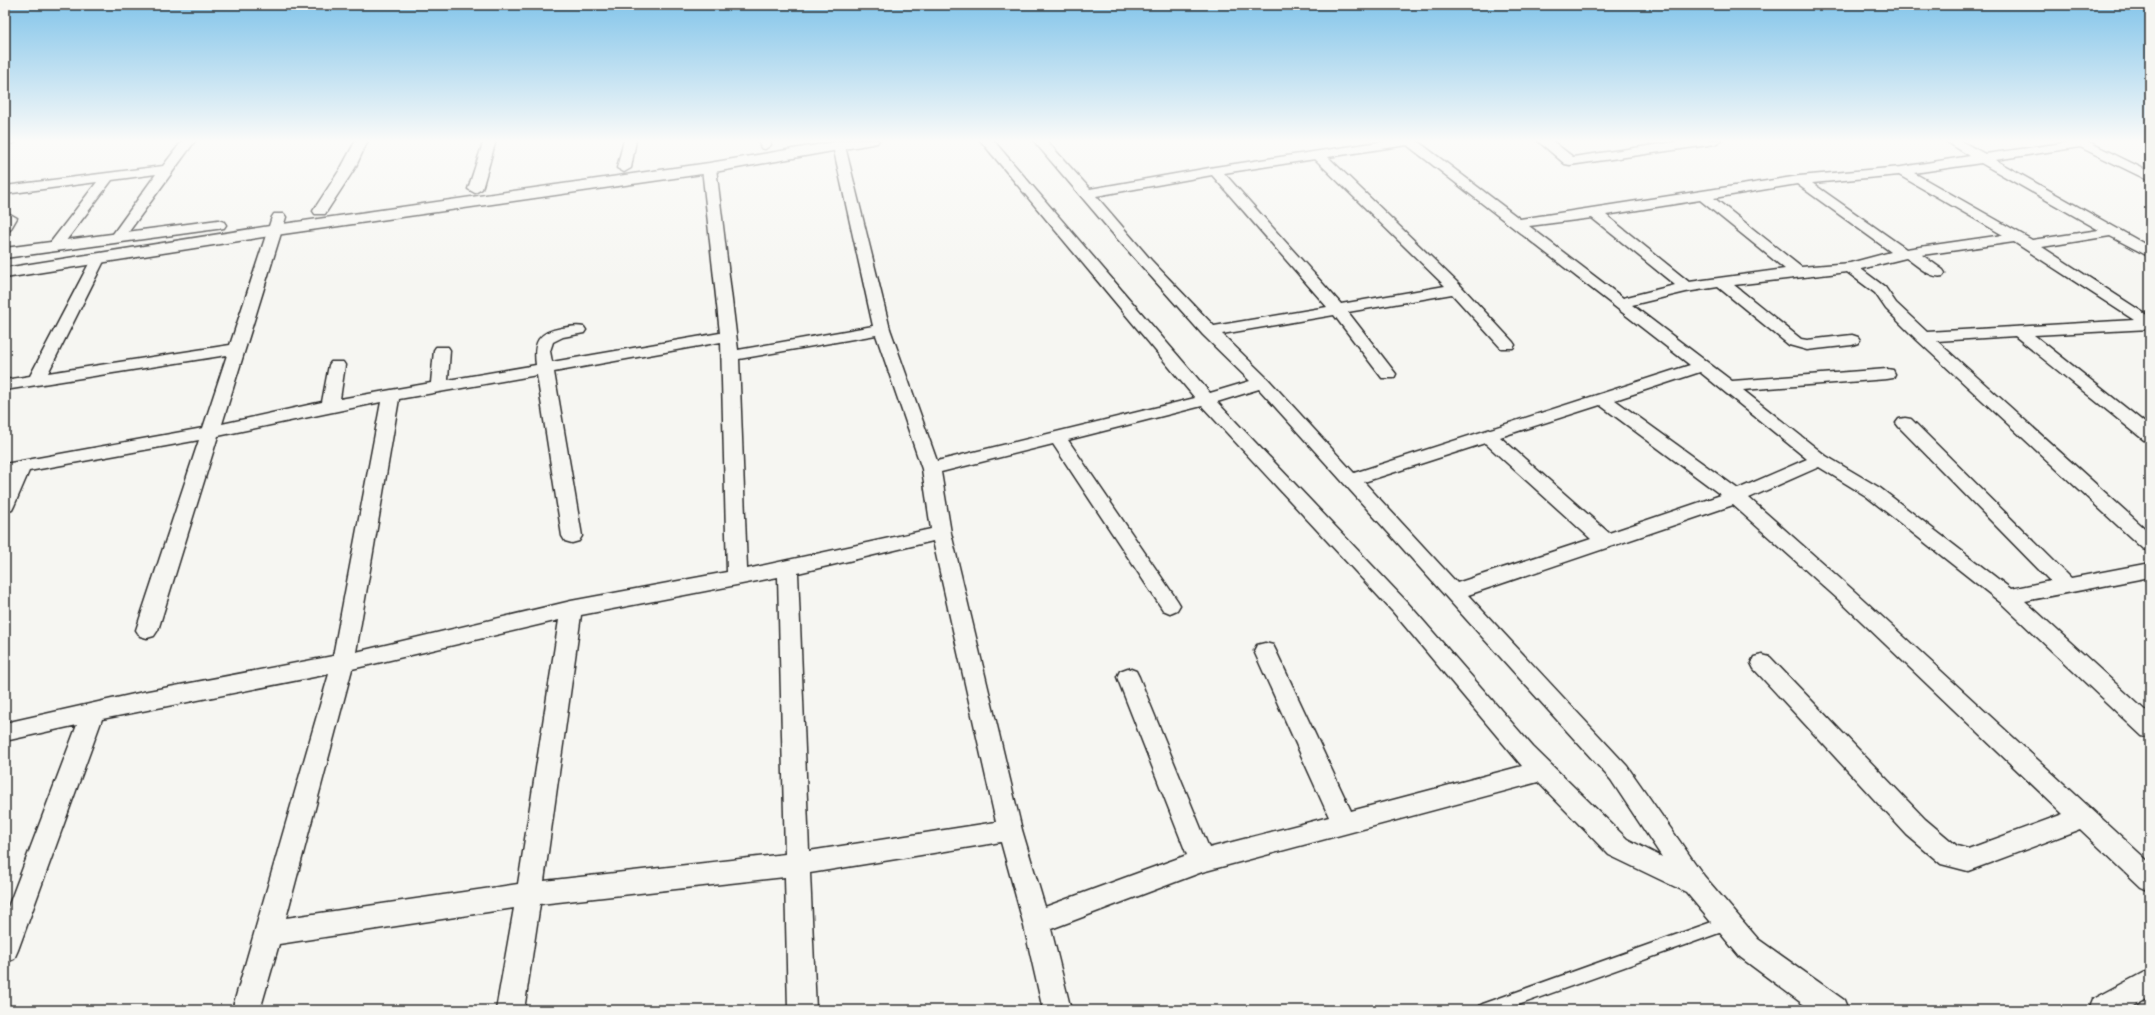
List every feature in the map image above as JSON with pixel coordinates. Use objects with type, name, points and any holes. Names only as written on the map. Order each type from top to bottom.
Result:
[{"type":"street","points":[[5,190],[24,187]]},
{"type":"street","points":[[54,246],[99,187]]},
{"type":"street","points":[[117,238],[154,187]]},
{"type":"street","points":[[320,211],[335,187]]},
{"type":"street","points":[[5,273],[98,259],[278,223],[320,211],[487,187]]},
{"type":"street","points":[[5,253],[117,238],[278,223],[557,187]]},
{"type":"street","points":[[711,187],[731,356],[737,578]]},
{"type":"street","points":[[849,187],[882,329],[931,469],[941,534],[1010,830],[1036,922],[1058,1010]]},
{"type":"street","points":[[1026,187],[1206,400],[1400,607],[1542,771],[1618,846],[1642,860],[1695,884]]},
{"type":"street","points":[[1081,187],[1210,332],[1262,383],[1619,773],[1695,884],[1749,948],[1834,1010]]},
{"type":"street","points":[[1087,194],[1122,187]]},
{"type":"street","points":[[1230,187],[1338,310],[1388,374]]},
{"type":"street","points":[[1351,187],[1456,289],[1507,345]]},
{"type":"street","points":[[1468,187],[1728,386],[1820,460],[1872,492],[2007,597],[2150,729]]},
{"type":"street","points":[[1515,224],[1596,213],[1751,187]]},
{"type":"street","points":[[1810,187],[1938,273]]},
{"type":"street","points":[[1930,187],[2023,241],[2150,324]]},
{"type":"street","points":[[2033,187],[2150,253]]},
{"type":"street","points":[[1702,195],[1798,272]]},
{"type":"street","points":[[1596,213],[1686,287]]},
{"type":"street","points":[[147,630],[278,223]]},
{"type":"street","points":[[1620,303],[1686,287],[1798,272],[1850,267],[1906,253],[2111,232]]},
{"type":"street","points":[[36,380],[98,259]]},
{"type":"street","points":[[1850,267],[1880,290],[1891,306],[1923,338],[2150,544]]},
{"type":"street","points":[[1721,282],[1795,342],[1808,345],[1852,340]]},
{"type":"street","points":[[1210,332],[1456,289]]},
{"type":"street","points":[[1923,338],[2150,324]]},
{"type":"street","points":[[731,356],[882,329]]},
{"type":"street","points":[[572,536],[542,351],[546,339],[558,333],[578,330]]},
{"type":"street","points":[[2018,331],[2150,436]]},
{"type":"street","points":[[5,506],[14,468],[210,432],[330,406],[729,336]]},
{"type":"street","points":[[5,385],[237,349]]},
{"type":"street","points":[[439,387],[442,350]]},
{"type":"street","points":[[330,406],[338,365]]},
{"type":"street","points":[[1351,480],[1702,366]]},
{"type":"street","points":[[1728,386],[1888,374]]},
{"type":"street","points":[[931,469],[1206,400],[1262,383]]},
{"type":"street","points":[[246,1010],[269,933],[343,663],[391,395]]},
{"type":"street","points":[[1603,399],[1736,497],[1846,595],[2150,879]]},
{"type":"street","points":[[1906,423],[2066,586]]},
{"type":"street","points":[[1488,436],[1606,541]]},
{"type":"street","points":[[1057,437],[1170,605]]},
{"type":"street","points":[[1454,592],[1736,497],[1820,460]]},
{"type":"street","points":[[5,732],[143,701],[343,663],[571,609],[788,568],[941,534]]},
{"type":"street","points":[[788,568],[802,1010]]},
{"type":"street","points":[[2007,597],[2150,570]]},
{"type":"street","points":[[510,1010],[529,894],[571,609]]},
{"type":"street","points":[[1265,651],[1344,823]]},
{"type":"street","points":[[1762,662],[1916,827],[1950,856],[1968,860],[2083,817]]},
{"type":"street","points":[[1128,676],[1202,861]]},
{"type":"street","points":[[5,950],[93,713]]},
{"type":"street","points":[[1036,922],[1202,861],[1542,771]]},
{"type":"street","points":[[269,933],[529,894],[798,864],[1010,830]]},
{"type":"street","points":[[2102,1010],[2150,982]]},
{"type":"lane","points":[[1485,1010],[1728,923]]}]
